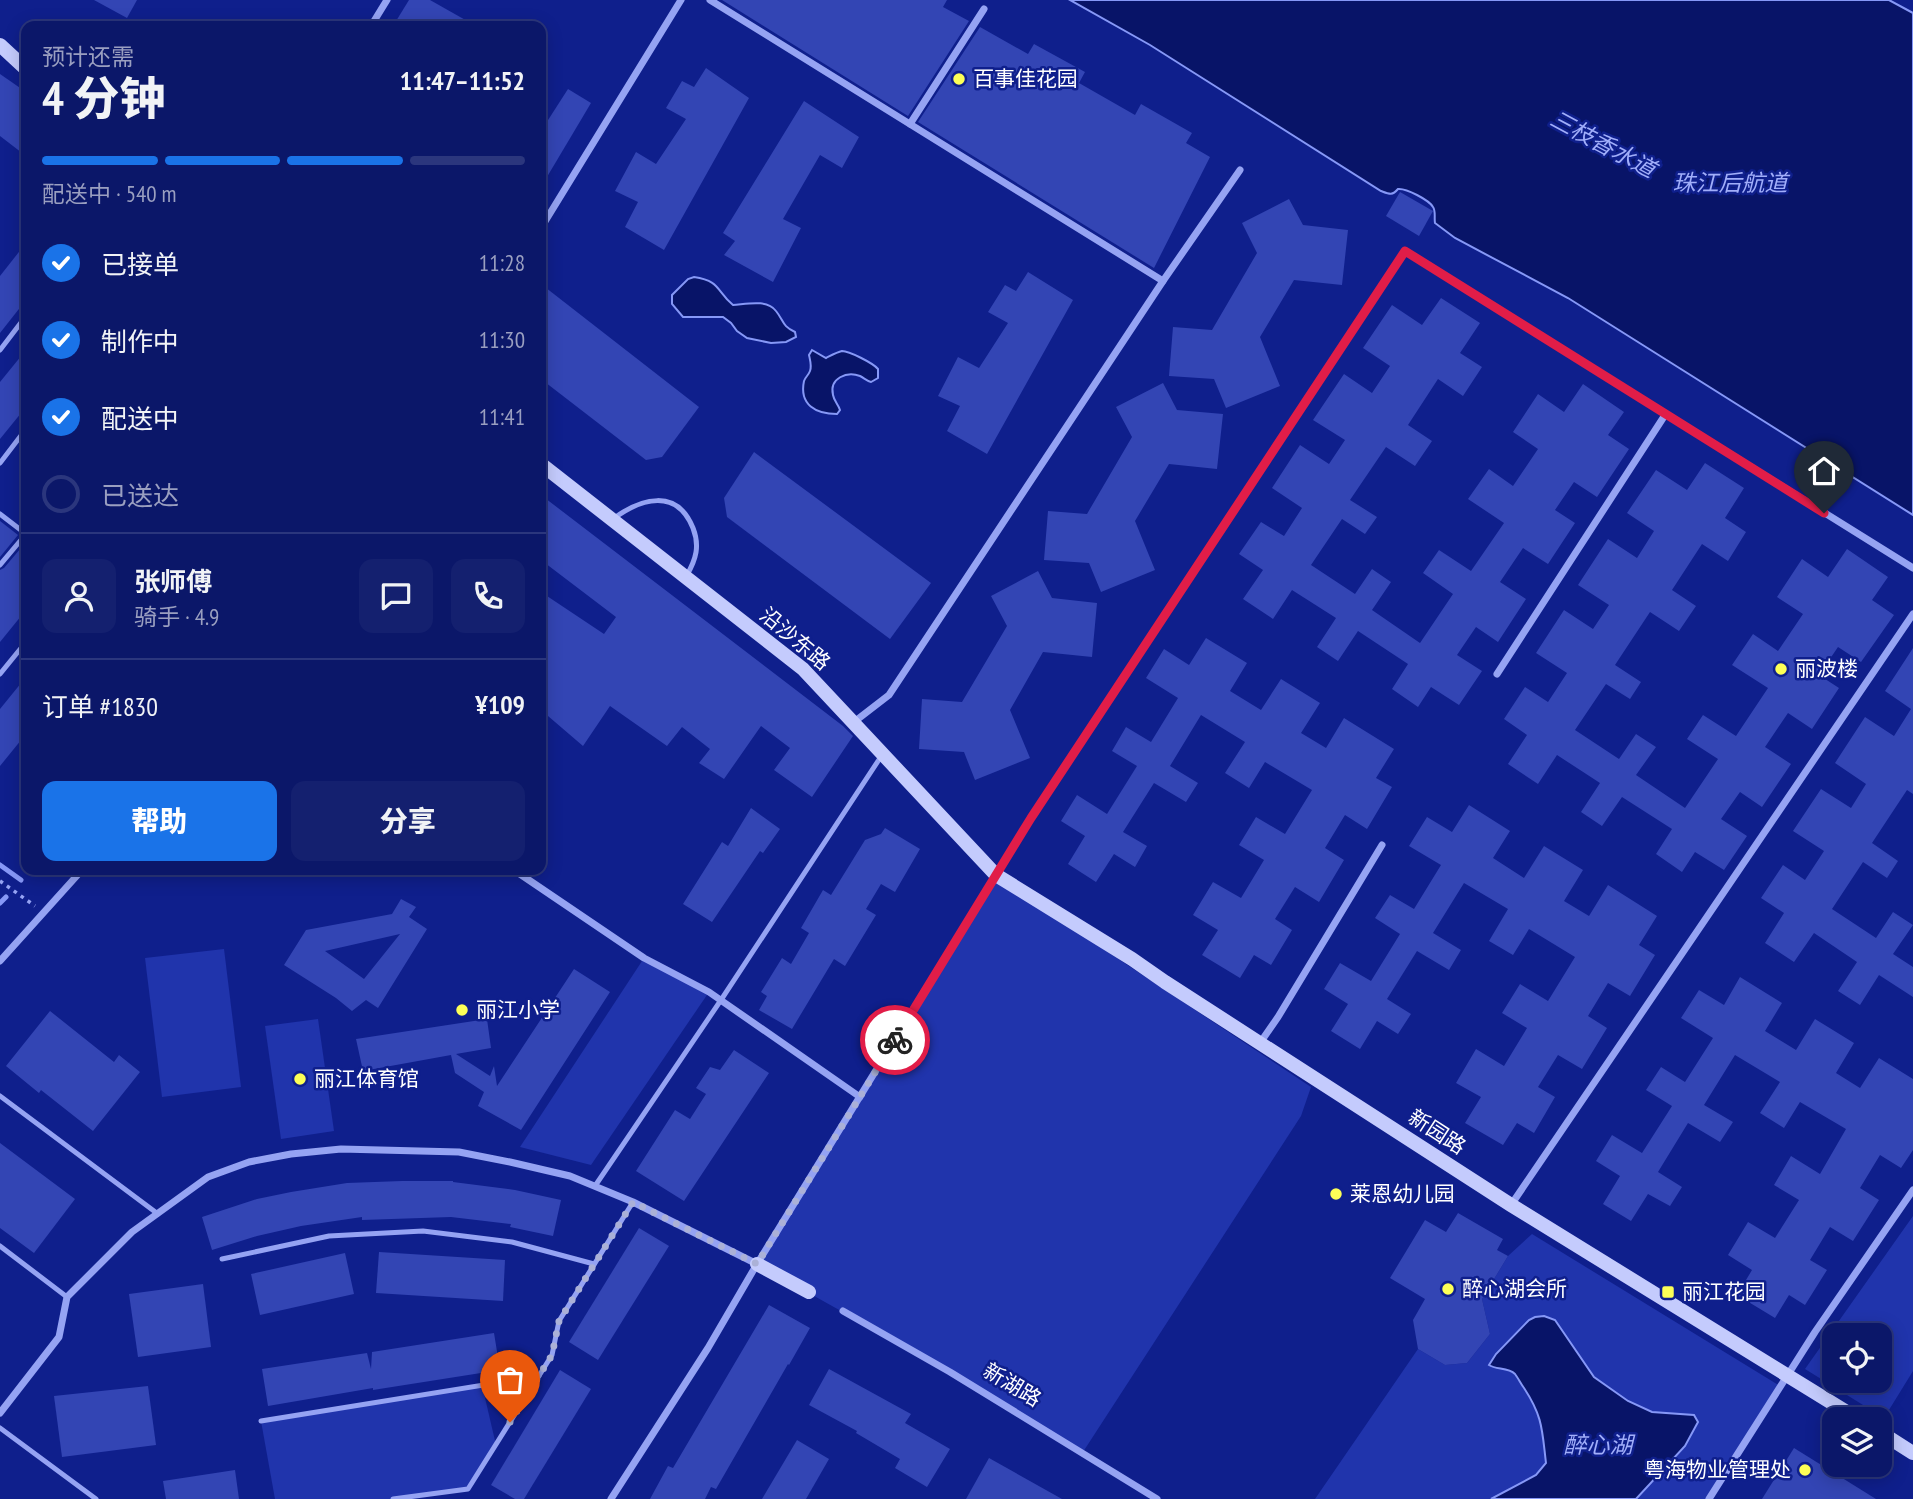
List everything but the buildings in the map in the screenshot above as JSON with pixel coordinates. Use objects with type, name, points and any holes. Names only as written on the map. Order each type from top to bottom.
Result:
[{"type":"street","points":[[374,21],[387,0]]},
{"type":"street","points":[[546,220],[681,0]]},
{"type":"street","points":[[710,0],[1163,281]]},
{"type":"street","points":[[910,124],[984,9]]},
{"type":"street","points":[[0,45],[21,64]]},
{"type":"street","points":[[853,723],[889,695],[1163,281],[1240,170]]},
{"type":"street","points":[[611,1499],[708,1348],[1045,797],[1405,251],[1913,568]]},
{"type":"street","points":[[1497,674],[1665,415]]},
{"type":"street","name":"沿沙东路","points":[[546,468],[803,669],[996,875]]},
{"type":"street","points":[[1511,1205],[1913,614]]},
{"type":"street","points":[[1260,1043],[1382,845]]},
{"type":"street","points":[[0,961],[77,875]]},
{"type":"street","points":[[521,875],[644,958],[709,992],[860,1097]]},
{"type":"street","name":"新园路","points":[[996,875],[1132,959],[1511,1205],[1838,1407]]},
{"type":"street","points":[[0,1413],[59,1337],[67,1297],[132,1232],[208,1177],[249,1162],[291,1154],[341,1149],[459,1152],[570,1176],[633,1202],[809,1292]]},
{"type":"street","points":[[1709,1499],[1815,1332],[1913,1190]]},
{"type":"street","name":"新湖路","points":[[844,1311],[1157,1499]]},
{"type":"street","points":[[1892,1440],[1913,1453]]},
{"type":"lane","points":[[0,350],[21,323]]},
{"type":"lane","points":[[0,463],[21,436]]},
{"type":"lane","points":[[612,520],[627,509],[647,502],[664,501],[677,505],[689,517],[697,539],[695,560],[686,578]]},
{"type":"lane","points":[[0,514],[21,530]]},
{"type":"lane","points":[[0,565],[21,540]]},
{"type":"lane","points":[[0,674],[21,648]]},
{"type":"lane","points":[[595,1186],[882,754]]},
{"type":"lane","points":[[0,1096],[158,1213]]},
{"type":"lane","points":[[393,1499],[468,1489],[552,1355],[559,1321],[633,1202]]},
{"type":"lane","points":[[222,1259],[329,1236],[423,1231],[512,1242],[594,1264]]},
{"type":"lane","points":[[0,1247],[67,1297]]},
{"type":"lane","points":[[261,1421],[539,1376]]},
{"type":"lane","points":[[0,1428],[96,1499]]},
{"type":"path","points":[[0,881],[43,912]]},
{"type":"shaded area","points":[[995,877],[1311,1087],[1301,1116],[1083,1452],[950,1372],[757,1264]]},
{"type":"shaded area","points":[[224,949],[241,1087],[162,1097],[145,958]]},
{"type":"shaded area","points":[[644,958],[709,992],[591,1165],[520,1147]]},
{"type":"shaded area","name":"丽江体育馆","points":[[318,1019],[334,1131],[281,1139],[265,1026]]},
{"type":"shaded area","points":[[1913,1216],[1913,1371],[1891,1407],[1866,1407],[1844,1393],[1892,1393],[1892,1323],[1837,1323]]},
{"type":"shaded area","points":[[1532,1234],[1780,1386],[1709,1499],[1315,1499],[1418,1349],[1445,1365],[1467,1363],[1490,1334],[1482,1299],[1508,1256]]},
{"type":"shaded area","points":[[1822,1345],[1822,1380],[1805,1369]]},
{"type":"shaded area","points":[[482,1385],[496,1445],[468,1489],[393,1499],[275,1499],[261,1421]]},
{"type":"water","name":"珠江后航道","points":[[1070,0],[1889,0],[1913,13],[1913,515],[1568,298],[1455,238],[1435,223],[1434,209],[1422,198],[1402,189],[1390,194],[1381,191],[1150,45]]},
{"type":"water","points":[[694,277],[714,284],[733,305],[756,303],[772,307],[785,325],[795,332],[796,337],[786,342],[771,343],[747,338],[723,317],[683,317],[672,304],[672,295],[688,279]]},
{"type":"water","points":[[812,350],[826,358],[842,351],[855,355],[878,369],[878,378],[871,382],[850,374],[840,377],[832,389],[840,410],[837,414],[816,410],[807,402],[803,389],[811,369],[809,355]]},
{"type":"water","name":"醉心湖","points":[[1544,1316],[1555,1320],[1594,1377],[1628,1401],[1652,1412],[1694,1415],[1698,1422],[1685,1446],[1636,1499],[1491,1499],[1536,1475],[1546,1463],[1541,1424],[1530,1398],[1515,1374],[1489,1365],[1529,1320]]},
{"type":"waterway","points":[[0,865],[21,880]]},
{"type":"waterway","points":[[0,903],[6,897]]},
{"type":"way so far","points":[[510,1422],[552,1355],[559,1321],[633,1202],[757,1264],[895,1040]]},
{"type":"place","name":"百事佳花园","points":[[959,79]]},
{"type":"place","name":"丽波楼","points":[[1781,669]]},
{"type":"place","name":"丽江小学","points":[[462,1010]]},
{"type":"place","name":"丽江体育馆","points":[[300,1079]]},
{"type":"place","name":"莱恩幼儿园","points":[[1336,1194]]},
{"type":"place","name":"醉心湖会所","points":[[1448,1289]]},
{"type":"place","name":"丽江花园","points":[[1668,1292]]},
{"type":"place","name":"粤海物业管理处","points":[[1805,1470]]},
{"type":"route","points":[[895,1040],[1031,818],[1405,251],[1824,513]]},
{"type":"water label","name":"三枝香水道","points":[[1603,144]]}]
